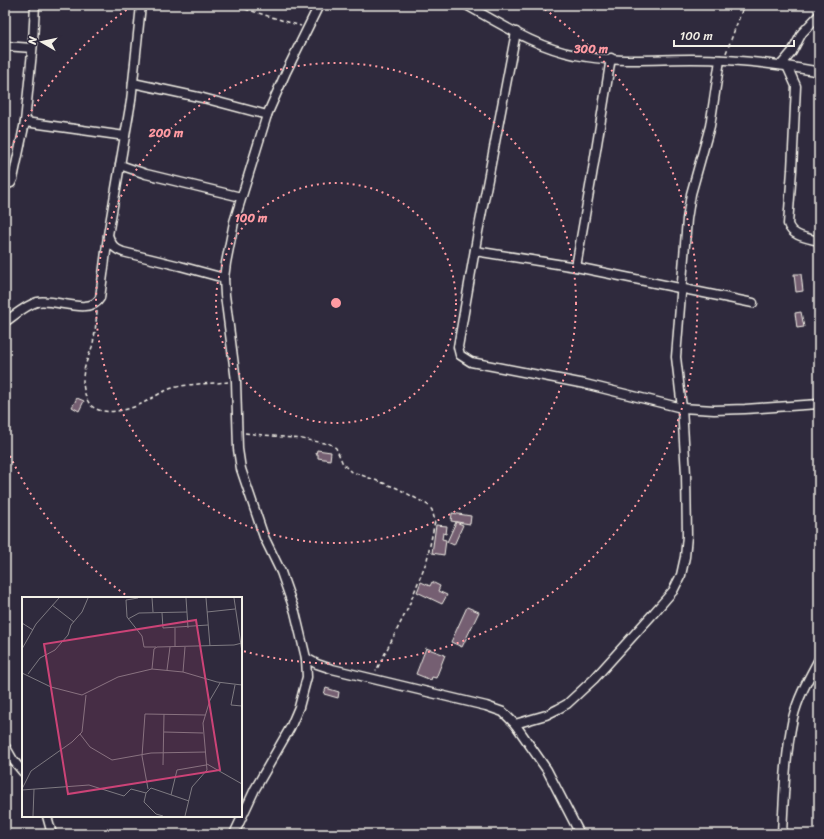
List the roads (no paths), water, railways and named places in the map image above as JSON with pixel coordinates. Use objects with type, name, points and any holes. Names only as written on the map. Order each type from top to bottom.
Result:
[{"type":"street","points":[[5,186],[11,183],[13,179],[25,122],[35,5]]},
{"type":"street","points":[[5,322],[36,303],[44,302],[86,306],[93,305],[98,302],[100,298],[108,235],[133,83],[141,5]]},
{"type":"street","points":[[242,817],[255,789],[290,728],[299,707],[307,677],[306,658],[295,612],[281,572],[264,537],[241,469],[236,381],[226,314],[224,278],[234,222],[267,115],[319,5]]},
{"type":"street","points":[[466,5],[516,32],[547,46],[576,55],[611,58],[721,60],[784,66],[819,73]]},
{"type":"street","points":[[784,66],[802,33],[819,15]]},
{"type":"street","points":[[516,32],[458,347],[460,355],[464,359],[471,362],[585,384],[682,408],[714,410],[819,404]]},
{"type":"street","points":[[5,46],[32,48]]},
{"type":"street","points":[[576,267],[611,58]]},
{"type":"street","points":[[515,724],[546,715],[567,704],[594,680],[673,591],[681,575],[685,557],[687,536],[686,474],[682,408],[676,357],[686,220],[691,194],[710,126],[721,60]]},
{"type":"street","points":[[784,66],[796,86],[788,224],[789,229],[793,233],[819,241]]},
{"type":"street","points":[[133,83],[203,98],[267,115]]},
{"type":"street","points":[[25,122],[125,136]]},
{"type":"street","points":[[120,165],[146,174],[241,197]]},
{"type":"street","points":[[108,235],[110,243],[118,251],[224,278]]},
{"type":"street","points":[[475,251],[576,267],[753,303]]},
{"type":"street","points":[[306,658],[317,664],[332,669],[486,706],[503,712],[515,724],[547,770],[580,834]]},
{"type":"street","points":[[782,834],[786,767],[794,717],[802,692],[819,659]]},
{"type":"street","points":[[5,746],[13,760],[22,771]]},
{"type":"street","points":[[47,817],[52,834]]},
{"type":"street","points":[[234,834],[242,817]]}]
